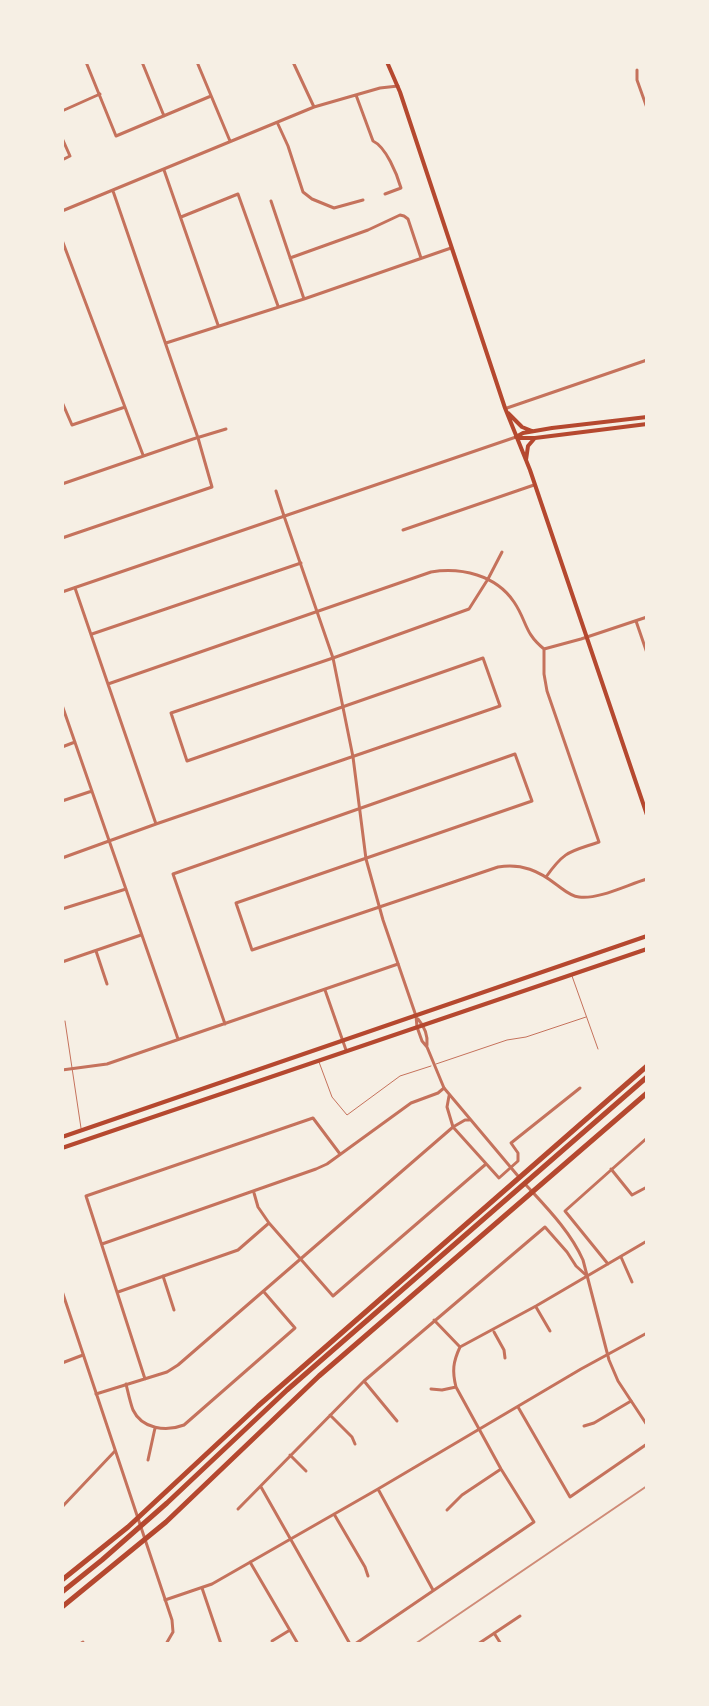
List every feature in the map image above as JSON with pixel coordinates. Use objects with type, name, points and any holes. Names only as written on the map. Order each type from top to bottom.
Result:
[{"type":"highway","points":[[62,1580],[128,1527],[266,1398],[647,1066]]},
{"type":"highway","points":[[62,1592],[102,1560],[297,1381],[647,1077]]},
{"type":"highway","points":[[62,1607],[166,1522],[319,1376],[647,1093]]},
{"type":"highway","points":[[177,1481],[196,1475]]},
{"type":"main road","points":[[387,62],[398,86],[506,410],[647,815]]},
{"type":"main road","points":[[506,410],[522,427],[535,431]]},
{"type":"main road","points":[[516,437],[535,431],[647,417]]},
{"type":"main road","points":[[516,437],[535,438],[647,424]]},
{"type":"main road","points":[[526,462],[528,446],[535,438]]},
{"type":"main road","points":[[62,1137],[647,936]]},
{"type":"main road","points":[[62,1148],[647,949]]},
{"type":"main road","points":[[91,1137],[105,1123]]},
{"type":"street","points":[[86,62],[116,136],[211,96]]},
{"type":"street","points":[[142,62],[164,116]]},
{"type":"street","points":[[197,62],[230,141]]},
{"type":"street","points":[[293,62],[314,107]]},
{"type":"street","points":[[637,70],[647,108]]},
{"type":"street","points":[[62,211],[314,107],[380,88],[398,86]]},
{"type":"street","points":[[640,89],[646,88]]},
{"type":"street","points":[[62,111],[100,94]]},
{"type":"street","points":[[356,95],[373,141],[379,144],[397,174],[401,188],[385,194]]},
{"type":"street","points":[[277,122],[303,192],[334,208],[363,200]]},
{"type":"street","points":[[62,138],[70,156],[62,160]]},
{"type":"street","points":[[164,170],[218,326]]},
{"type":"street","points":[[62,538],[212,487],[113,191]]},
{"type":"street","points":[[181,217],[238,194],[278,306]]},
{"type":"street","points":[[271,201],[304,299]]},
{"type":"street","points":[[290,258],[400,215],[408,219],[421,259]]},
{"type":"street","points":[[62,240],[143,455]]},
{"type":"street","points":[[165,343],[451,248]]},
{"type":"street","points":[[506,410],[647,360]]},
{"type":"street","points":[[62,402],[72,425],[125,407]]},
{"type":"street","points":[[62,484],[226,429]]},
{"type":"street","points":[[62,592],[516,437]]},
{"type":"street","points":[[403,530],[534,485]]},
{"type":"street","points":[[276,491],[333,658],[353,757],[366,859],[420,1026],[422,1041],[449,1096],[576,1246],[583,1260],[607,1354],[618,1381],[647,1425]]},
{"type":"street","points":[[62,858],[500,706],[483,658],[187,761],[171,713],[469,609],[502,552]]},
{"type":"street","points":[[91,634],[301,563]]},
{"type":"street","points":[[108,684],[445,569],[488,579],[505,591],[515,603],[533,640],[544,649]]},
{"type":"street","points":[[75,588],[156,824]]},
{"type":"street","points":[[544,649],[647,617]]},
{"type":"street","points":[[636,621],[647,653]]},
{"type":"street","points":[[544,649],[547,691],[599,842],[566,854],[546,877]]},
{"type":"street","points":[[62,705],[178,1039]]},
{"type":"street","points":[[62,747],[75,742]]},
{"type":"street","points":[[225,1024],[173,874],[515,754],[532,801],[236,903],[252,950],[505,866],[530,868],[571,895],[582,897],[647,879]]},
{"type":"street","points":[[62,801],[92,791]]},
{"type":"street","points":[[62,909],[126,889]]},
{"type":"street","points":[[62,962],[141,935]]},
{"type":"street","points":[[96,951],[107,984]]},
{"type":"street","points":[[62,1070],[107,1064],[398,964]]},
{"type":"street","points":[[325,990],[347,1052]]},
{"type":"street","points":[[102,1244],[254,1193],[327,1164],[411,1103],[444,1088]]},
{"type":"street","points":[[449,1096],[447,1107],[453,1127],[499,1178],[518,1161],[518,1153],[511,1143],[580,1088]]},
{"type":"street","points":[[145,1379],[86,1196],[313,1118],[340,1154]]},
{"type":"street","points":[[96,1394],[167,1372],[178,1365],[453,1127],[469,1120]]},
{"type":"street","points":[[608,1264],[565,1211],[647,1138]]},
{"type":"street","points":[[254,1193],[258,1207],[269,1223],[333,1296],[486,1164]]},
{"type":"street","points":[[611,1169],[632,1195],[647,1187]]},
{"type":"street","points":[[118,1292],[238,1250],[269,1223]]},
{"type":"street","points":[[238,1509],[364,1381],[545,1227],[587,1276]]},
{"type":"street","points":[[260,1486],[353,1644],[534,1522],[456,1387],[454,1360],[460,1347],[647,1241]]},
{"type":"street","points":[[621,1257],[632,1282]]},
{"type":"street","points":[[163,1276],[174,1310]]},
{"type":"street","points":[[62,1291],[172,1620],[173,1632],[166,1644]]},
{"type":"street","points":[[126,1384],[134,1411],[142,1421],[155,1428],[184,1425],[295,1328],[263,1291]]},
{"type":"street","points":[[536,1306],[550,1331]]},
{"type":"street","points":[[434,1320],[460,1347]]},
{"type":"street","points":[[493,1330],[505,1358]]},
{"type":"street","points":[[164,1600],[202,1588],[250,1562],[647,1333]]},
{"type":"street","points":[[62,1363],[83,1355]]},
{"type":"street","points":[[364,1381],[397,1421]]},
{"type":"street","points":[[431,1389],[456,1387]]},
{"type":"street","points":[[584,1426],[631,1401]]},
{"type":"street","points":[[518,1407],[570,1497],[647,1444]]},
{"type":"street","points":[[330,1415],[355,1444]]},
{"type":"street","points":[[148,1460],[155,1428]]},
{"type":"street","points":[[62,1507],[115,1451]]},
{"type":"street","points":[[290,1455],[306,1471]]},
{"type":"street","points":[[447,1510],[462,1495],[501,1469]]},
{"type":"street","points":[[378,1489],[433,1590]]},
{"type":"street","points":[[334,1514],[368,1576]]},
{"type":"street","points":[[250,1562],[298,1644]]},
{"type":"street","points":[[202,1588],[221,1644]]},
{"type":"street","points":[[478,1644],[520,1616]]},
{"type":"street","points":[[272,1641],[290,1630]]},
{"type":"street","points":[[494,1633],[501,1644]]},
{"type":"lane","points":[[572,975],[598,1049]]},
{"type":"lane","points":[[319,1061],[332,1097],[347,1115],[400,1076],[586,1017]]},
{"type":"lane","points":[[65,1021],[82,1130]]},
{"type":"railway","points":[[415,1644],[647,1486]]}]
